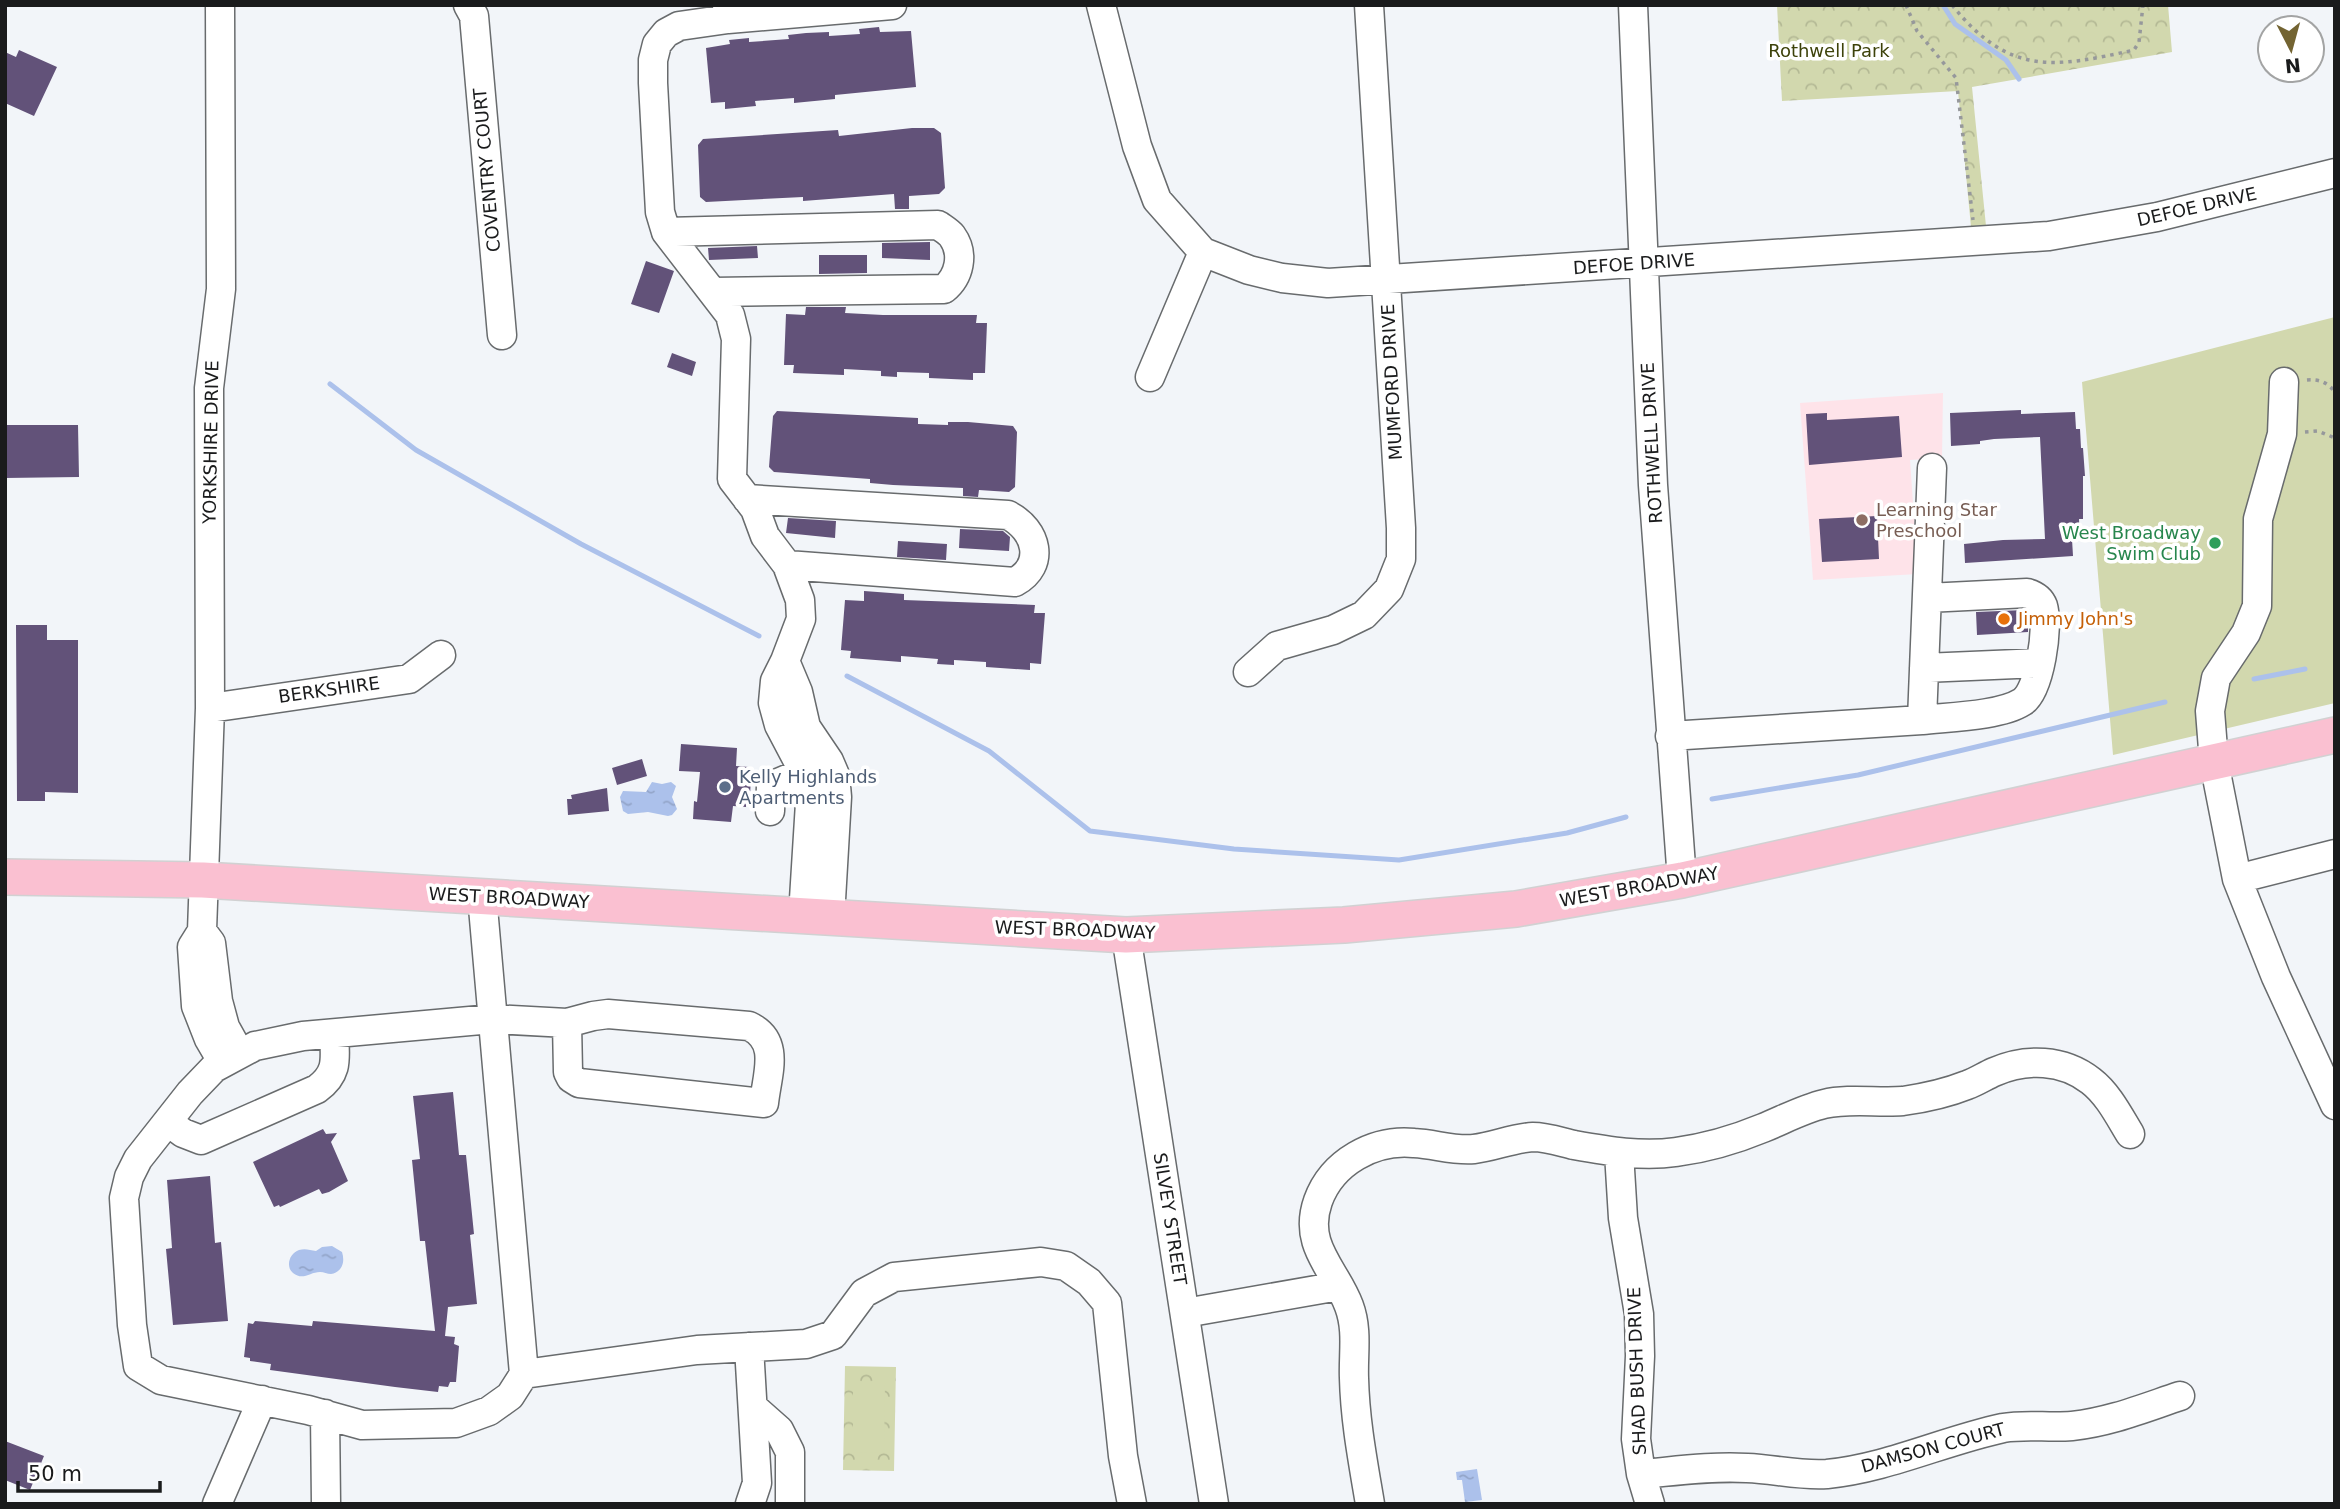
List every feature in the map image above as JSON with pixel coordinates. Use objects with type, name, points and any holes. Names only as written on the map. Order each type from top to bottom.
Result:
[{"type":"main road","name":"WEST BROADWAY","points":[[5,877],[203,880],[1126,935],[1344,925],[1490,912],[1682,880],[2335,735]]},
{"type":"street","name":"YORKSHIRE DRIVE","points":[[219,5],[221,289],[209,388],[210,708],[202,931],[192,947],[196,1006],[209,1039],[232,1059]]},
{"type":"street","name":"COVENTRY COURT","points":[[468,5],[474,16],[502,335]]},
{"type":"street","points":[[816,916],[837,797],[835,775],[817,766],[798,692],[785,661],[801,619],[800,600],[787,565],[765,536],[755,509],[732,479],[736,339],[730,315],[666,232],[660,212],[653,60],[657,44],[666,33],[678,26],[727,12],[892,5]]},
{"type":"street","name":"DEFOE DRIVE","points":[[1101,5],[1137,146],[1157,200],[1203,252],[1249,270],[1282,278],[1328,283],[2049,236],[2157,218],[2335,173]]},
{"type":"street","name":"MUMFORD DRIVE","points":[[1248,672],[1277,646],[1333,630],[1364,615],[1390,589],[1401,559],[1369,5]]},
{"type":"street","name":"ROTHWELL DRIVE","points":[[1633,5],[1653,485],[1682,880]]},
{"type":"street","points":[[666,232],[938,225],[952,236],[958,252],[959,266],[955,280],[944,289],[713,292]]},
{"type":"street","points":[[1150,377],[1203,252]]},
{"type":"street","points":[[2284,382],[2282,434],[2258,519],[2257,606],[2246,634],[2216,678],[2210,712],[2214,762],[2237,879],[2276,977],[2335,1105]]},
{"type":"street","points":[[1922,720],[1932,468]]},
{"type":"street","points":[[747,499],[1008,515],[1020,521],[1030,531],[1034,558],[1027,575],[1015,582],[787,565]]},
{"type":"street","points":[[1670,736],[1922,720],[2010,709],[2025,700],[2035,682],[2044,649],[2043,606],[2036,596],[2027,593],[1927,598]]},
{"type":"street","name":"BERKSHIRE","points":[[210,708],[409,679],[441,655]]},
{"type":"street","points":[[1924,668],[2040,663]]},
{"type":"street","points":[[770,811],[771,786],[817,766]]},
{"type":"street","points":[[2237,879],[2335,854]]},
{"type":"street","points":[[482,896],[492,1019],[524,1374],[510,1396],[489,1411],[456,1423],[362,1424],[161,1380],[138,1366],[132,1325],[124,1198],[129,1177],[138,1159],[190,1093],[214,1068],[255,1046],[303,1037],[492,1019],[567,1023],[608,1014],[750,1026],[761,1032],[769,1047],[764,1103],[579,1083],[571,1078],[568,1072],[567,1023]]},
{"type":"street","name":"SILVEY STREET","points":[[1126,935],[1214,1504]]},
{"type":"street","points":[[168,1122],[183,1133],[201,1140],[317,1089],[327,1082],[333,1072],[334,1034]]},
{"type":"street","points":[[1370,1504],[1357,1422],[1355,1330],[1349,1306],[1319,1253],[1315,1227],[1317,1205],[1325,1184],[1342,1165],[1363,1152],[1391,1143],[1475,1149],[1534,1137],[1619,1153],[1672,1153],[1726,1143],[1793,1114],[1826,1104],[1902,1101],[1936,1095],[2025,1062],[2051,1063],[2073,1069],[2092,1082],[2113,1106],[2130,1134]]},
{"type":"street","name":"SHAD BUSH DRIVE","points":[[1619,1153],[1623,1218],[1639,1314],[1636,1439],[1641,1474],[1650,1504]]},
{"type":"street","points":[[524,1374],[683,1351],[806,1344],[833,1335],[864,1293],[894,1277],[1041,1262],[1066,1266],[1089,1282],[1107,1303],[1123,1455],[1132,1504]]},
{"type":"street","points":[[1185,1313],[1339,1286]]},
{"type":"street","points":[[749,1347],[757,1483],[750,1504]]},
{"type":"street","name":"DAMSON COURT","points":[[1641,1474],[1709,1467],[1827,1474],[1888,1463],[1963,1437],[2007,1427],[2071,1426],[2114,1419],[2180,1396]]},
{"type":"street","points":[[217,1504],[262,1400]]},
{"type":"street","points":[[752,1407],[779,1430],[790,1452],[790,1504]]},
{"type":"street","points":[[326,1414],[326,1504]]},
{"type":"path","points":[[1906,5],[1917,31],[1956,78],[1976,241]]},
{"type":"path","points":[[1952,5],[1967,24],[1997,47],[2028,61],[2046,63],[2096,58],[2134,50],[2138,42],[2143,5]]},
{"type":"path","points":[[2284,382],[2316,380],[2330,385],[2335,391]]},
{"type":"path","points":[[2282,434],[2318,432],[2335,438]]},
{"type":"shaded area","name":"Learning Star Preschool","points":[[1943,393],[1942,458],[1910,460],[1918,574],[1813,580],[1800,403]]},
{"type":"green space","name":"Rothwell Park","points":[[1777,5],[2168,5],[2172,52],[1972,87],[1986,226],[1971,227],[1958,91],[1782,101]]},
{"type":"green space","name":"West Broadway Swim Club","points":[[2335,317],[2335,703],[2113,755],[2082,382]]},
{"type":"green space","points":[[845,1366],[896,1367],[894,1471],[843,1470]]},
{"type":"green space","points":[[853,1384],[885,1384],[884,1452],[853,1453]]},
{"type":"water","points":[[652,782],[671,782],[676,786],[672,797],[677,809],[672,815],[648,812],[628,814],[623,811],[620,797],[623,791],[646,792]]},
{"type":"water","points":[[332,1246],[343,1255],[342,1266],[335,1273],[320,1272],[300,1276],[293,1273],[289,1267],[293,1254],[299,1250],[316,1251]]},
{"type":"water","points":[[1477,1469],[1482,1500],[1465,1502],[1462,1480],[1457,1480],[1456,1472]]},
{"type":"building","points":[[879,27],[880,32],[911,31],[916,87],[835,95],[835,99],[794,103],[794,98],[755,101],[756,106],[725,109],[725,102],[711,103],[706,48],[730,44],[729,40],[749,38],[749,42],[789,39],[788,35],[806,33],[829,32],[829,36],[860,34],[859,29]]},
{"type":"building","points":[[19,50],[57,67],[34,116],[5,103],[5,52],[16,57]]},
{"type":"building","points":[[934,128],[941,133],[945,188],[939,194],[909,196],[909,209],[895,209],[894,194],[803,201],[803,197],[706,202],[700,197],[698,145],[703,139],[838,130],[839,136]]},
{"type":"building","points":[[930,242],[930,260],[882,258],[882,243]]},
{"type":"building","points":[[757,246],[758,258],[709,260],[708,248]]},
{"type":"building","points":[[819,255],[867,255],[867,273],[819,274]]},
{"type":"building","points":[[646,261],[674,271],[659,313],[631,304]]},
{"type":"building","points":[[806,307],[846,307],[845,313],[883,315],[977,315],[976,323],[987,323],[985,373],[973,373],[973,380],[929,378],[929,373],[897,372],[897,377],[881,376],[881,371],[844,369],[844,375],[793,373],[794,365],[784,365],[786,314],[805,315]]},
{"type":"building","points":[[672,353],[696,362],[692,376],[667,367]]},
{"type":"building","points":[[2021,410],[2021,414],[2075,412],[2076,429],[2080,429],[2083,448],[2085,476],[2083,519],[2079,519],[2080,538],[2072,539],[2073,556],[1965,563],[1964,544],[2045,539],[2040,437],[1994,439],[1980,441],[1980,444],[1951,446],[1950,413]]},
{"type":"building","points":[[777,411],[918,418],[918,424],[948,425],[948,422],[968,422],[1013,426],[1017,432],[1015,487],[1009,492],[979,490],[978,497],[963,496],[963,488],[893,485],[870,483],[870,479],[774,472],[769,467],[773,416]]},
{"type":"building","name":"Learning Star Preschool","points":[[1827,413],[1827,420],[1899,416],[1902,457],[1809,465],[1806,414]]},
{"type":"building","points":[[5,425],[78,425],[79,477],[5,478]]},
{"type":"building","name":"Learning Star Preschool","points":[[1877,516],[1879,559],[1822,562],[1819,519]]},
{"type":"building","points":[[788,518],[836,521],[835,538],[786,533]]},
{"type":"building","points":[[960,529],[1003,531],[1010,537],[1009,551],[959,548]]},
{"type":"building","points":[[898,541],[947,544],[946,560],[897,557]]},
{"type":"building","points":[[864,591],[904,594],[904,600],[1035,605],[1034,613],[1045,613],[1041,664],[1030,663],[1030,670],[986,667],[986,662],[954,660],[954,665],[937,664],[938,659],[901,656],[901,662],[850,658],[851,651],[841,650],[845,600],[864,601]]},
{"type":"building","name":"Jimmy John's","points":[[2025,610],[2028,632],[1977,635],[1976,612]]},
{"type":"building","points":[[16,625],[47,625],[47,640],[78,640],[78,793],[45,792],[45,801],[17,801]]},
{"type":"building","name":"Kelly Highlands Apartments","points":[[681,744],[737,748],[736,766],[749,767],[750,795],[746,795],[746,807],[733,806],[731,822],[693,819],[700,772],[679,771]]},
{"type":"building","points":[[642,759],[647,776],[617,785],[612,768]]},
{"type":"building","points":[[607,788],[609,811],[568,815],[567,799],[572,799],[571,795]]},
{"type":"building","points":[[453,1092],[459,1155],[466,1155],[474,1234],[470,1235],[477,1304],[448,1307],[445,1336],[455,1337],[454,1344],[459,1346],[456,1382],[450,1382],[448,1387],[439,1386],[438,1392],[395,1387],[270,1370],[271,1364],[250,1361],[250,1358],[244,1357],[248,1323],[253,1324],[255,1321],[312,1326],[313,1321],[435,1331],[425,1241],[420,1241],[412,1160],[420,1159],[413,1096]]},
{"type":"building","points":[[323,1129],[326,1134],[337,1133],[331,1142],[348,1181],[329,1192],[322,1194],[319,1189],[280,1207],[274,1207],[253,1162]]},
{"type":"building","points":[[210,1176],[215,1243],[221,1242],[228,1321],[173,1325],[166,1249],[172,1248],[167,1180]]},
{"type":"building","points":[[5,1441],[44,1456],[30,1490],[5,1480]]},
{"type":"waterway","points":[[1943,5],[1955,24],[2006,60],[2019,79]]},
{"type":"waterway","points":[[330,384],[416,450],[581,544],[759,636]]},
{"type":"waterway","points":[[2254,679],[2305,669]]},
{"type":"waterway","points":[[847,676],[989,751],[1090,831],[1234,849],[1399,860],[1567,833],[1626,817]]},
{"type":"waterway","points":[[1712,799],[1858,775],[2165,702]]},
{"type":"place","name":"Learning Star Preschool","points":[[1862,520]]},
{"type":"place","name":"West Broadway Swim Club","points":[[2215,543]]},
{"type":"place","name":"Jimmy John's","points":[[2004,619]]},
{"type":"place","name":"Kelly Highlands Apartments","points":[[725,787]]}]
